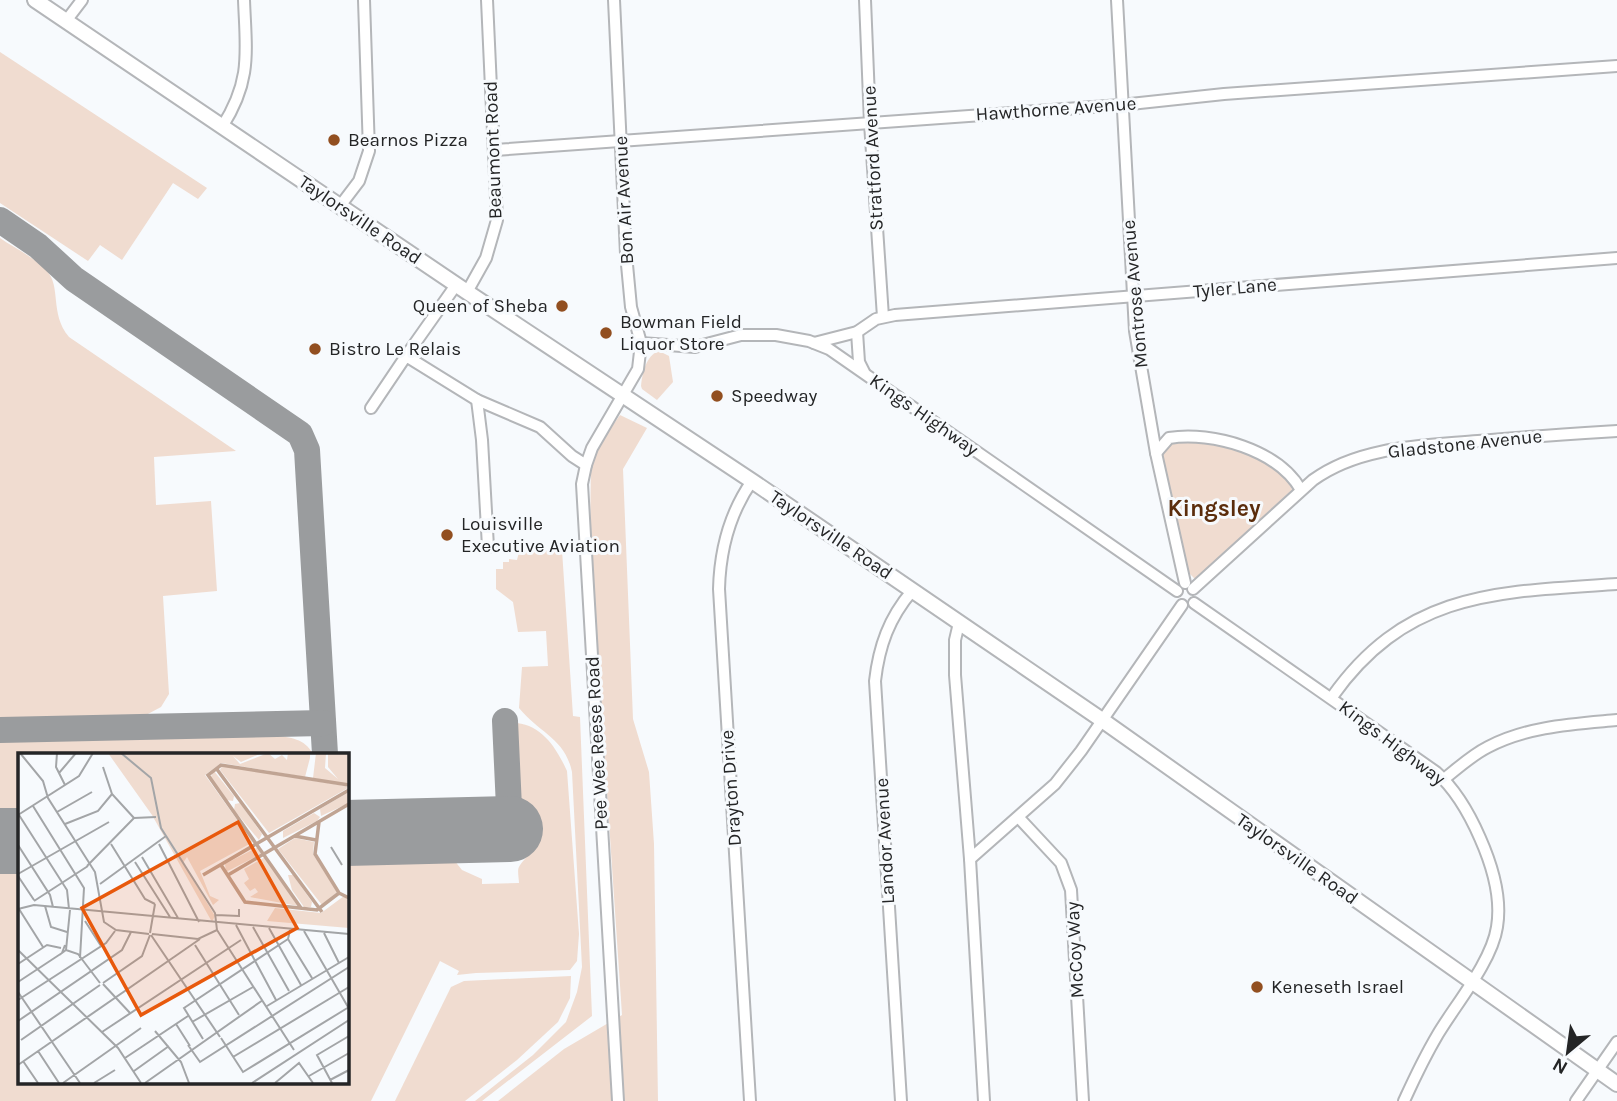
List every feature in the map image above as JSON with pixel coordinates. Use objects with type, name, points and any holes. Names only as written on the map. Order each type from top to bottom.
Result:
[{"type":"main road","name":"Taylorsville Road","points":[[35,0],[462,289],[752,481],[1102,720],[1617,1084]]},
{"type":"street","points":[[66,21],[82,0]]},
{"type":"street","points":[[222,127],[240,94],[245,77],[244,0]]},
{"type":"street","points":[[340,206],[359,181],[369,151],[364,0]]},
{"type":"street","name":"Beaumont Road","points":[[371,408],[406,356],[484,263],[496,229],[495,150],[486,0]]},
{"type":"street","name":"Bon Air Avenue","points":[[614,0],[629,288],[641,343],[638,369],[622,395]]},
{"type":"street","name":"Stratford Avenue","points":[[865,0],[883,317]]},
{"type":"street","name":"Montrose Avenue","points":[[1117,0],[1135,331],[1156,453],[1185,587]]},
{"type":"street","name":"Hawthorne Avenue","points":[[495,150],[1617,66]]},
{"type":"street","name":"Tyler Lane","points":[[814,343],[857,332],[883,317],[1279,283],[1617,258]]},
{"type":"street","points":[[857,332],[859,362],[865,374]]},
{"type":"street","name":"Kings Highway","points":[[641,343],[695,347],[727,338],[758,335],[792,337],[829,349],[1185,587]]},
{"type":"street","points":[[406,356],[477,400],[540,427],[586,465]]},
{"type":"street","name":"Pee Wee Reese Road","points":[[618,1101],[583,476],[592,448],[622,395]]},
{"type":"street","points":[[477,400],[488,547]]},
{"type":"street","points":[[1151,426],[1169,438],[1206,437],[1239,445],[1281,468],[1301,490]]},
{"type":"street","name":"Gladstone Avenue","points":[[1185,587],[1301,490],[1326,471],[1349,460],[1394,449],[1617,430]]},
{"type":"street","points":[[1156,453],[1169,438]]},
{"type":"street","name":"Drayton Drive","points":[[750,1101],[719,562],[724,539],[740,501],[752,481]]},
{"type":"street","points":[[1332,697],[1354,667],[1370,651],[1402,627],[1436,610],[1483,597],[1617,584]]},
{"type":"street","points":[[1182,606],[1190,607],[1194,603],[1185,587]]},
{"type":"street","points":[[970,859],[1055,784],[1182,606],[1185,587]]},
{"type":"street","name":"Landor Avenue","points":[[901,1101],[875,681],[884,636],[895,613],[912,591]]},
{"type":"street","name":"Kings Highway","points":[[1194,603],[1332,697],[1444,779],[1475,826],[1491,865],[1497,894],[1499,915],[1496,935],[1485,959],[1437,1035],[1404,1101]]},
{"type":"street","points":[[959,623],[955,640],[955,675],[970,859],[984,1101]]},
{"type":"street","points":[[1444,779],[1489,746],[1523,733],[1547,727],[1617,720]]},
{"type":"street","name":"McCoy Way","points":[[1019,818],[1061,863],[1071,890],[1083,1101]]},
{"type":"street","points":[[1576,1101],[1617,1042]]},
{"type":"shaded area","points":[[0,52],[207,188],[198,199],[173,183],[122,260],[100,245],[88,261],[0,203]]},
{"type":"shaded area","points":[[0,238],[36,261],[51,276],[59,319],[69,337],[236,451],[154,457],[156,505],[211,501],[217,591],[163,596],[169,694],[161,707],[146,715],[0,719]]},
{"type":"shaded area","points":[[659,351],[669,356],[673,382],[657,400],[641,386],[648,361]]},
{"type":"shaded area","points":[[620,415],[647,428],[623,469],[633,719],[649,772],[654,844],[658,1101],[498,1101],[564,1049],[622,1015],[590,540],[591,456]]},
{"type":"shaded area","points":[[1175,442],[1215,442],[1239,449],[1273,467],[1289,482],[1292,490],[1195,579],[1188,572],[1161,457]]},
{"type":"shaded area","points":[[562,550],[573,716],[580,717],[592,1016],[482,1101],[475,1101],[533,1055],[566,1022],[577,992],[582,967],[572,772],[564,751],[519,708],[522,667],[548,666],[546,631],[518,632],[513,602],[496,589],[496,569],[503,569],[503,562],[509,562],[509,559],[517,560],[519,552]]},
{"type":"shaded area","points":[[517,723],[542,734],[554,747],[567,771],[579,934],[577,961],[570,970],[457,975],[459,971],[440,961],[371,1101],[0,1101],[0,862],[18,862],[18,1084],[348,1084],[348,853],[446,850],[462,870],[482,879],[482,884],[519,883],[518,868],[529,853],[534,830],[527,809],[517,797]]},
{"type":"shaded area","points":[[274,735],[301,742],[312,753],[18,753],[18,827],[0,828],[0,742]]},
{"type":"shaded area","points":[[571,976],[570,998],[558,1022],[517,1060],[465,1101],[395,1101],[451,987],[464,981]]},
{"type":"taxiway","points":[[0,220],[38,246],[74,279],[300,434],[307,450],[325,753]]},
{"type":"taxiway","points":[[505,721],[510,829]]},
{"type":"taxiway","points":[[0,730],[323,723]]},
{"type":"runway","points":[[348,833],[510,829]]},
{"type":"runway","points":[[0,841],[18,841]]},
{"type":"place","name":"Bearnos Pizza","points":[[334,140]]},
{"type":"place","name":"Queen of Sheba","points":[[562,306]]},
{"type":"place","name":"Bowman Field Liquor Store","points":[[606,333]]},
{"type":"place","name":"Bistro Le Relais","points":[[315,349]]},
{"type":"place","name":"Speedway","points":[[717,396]]},
{"type":"place","name":"Louisville Executive Aviation","points":[[447,535]]},
{"type":"place","name":"Keneseth Israel","points":[[1257,987]]},
{"type":"district","name":"Kingsley","points":[[1214,508]]}]
